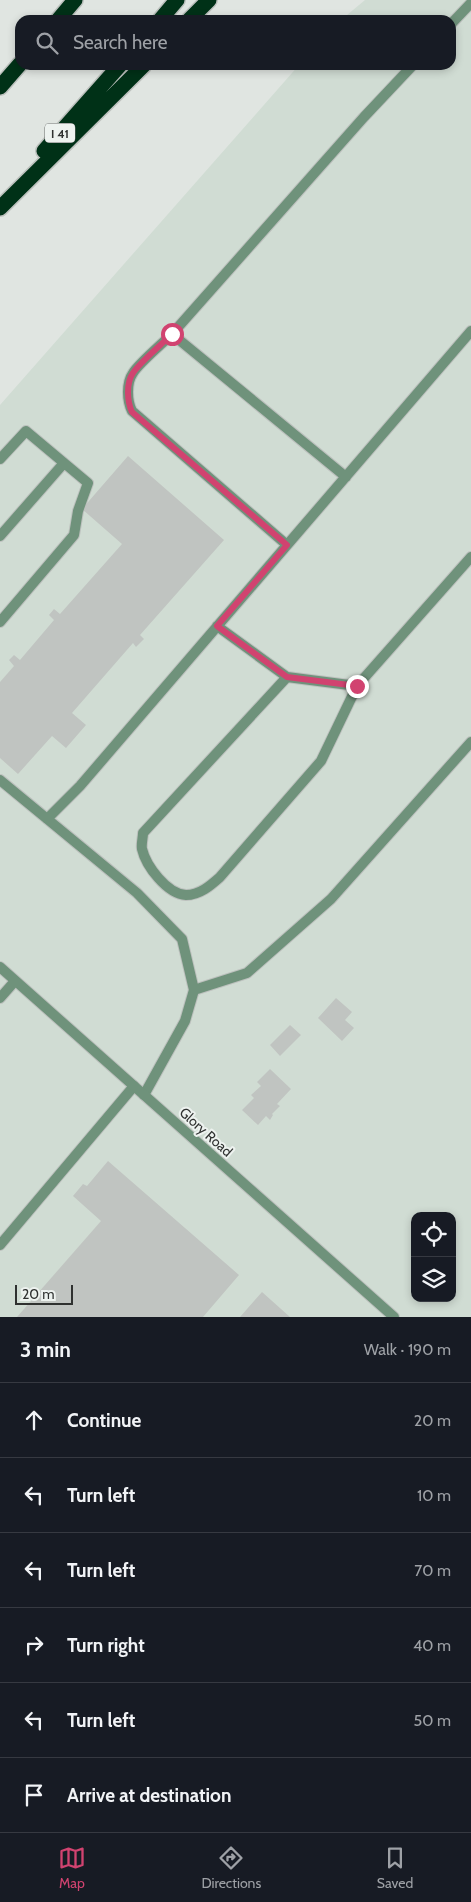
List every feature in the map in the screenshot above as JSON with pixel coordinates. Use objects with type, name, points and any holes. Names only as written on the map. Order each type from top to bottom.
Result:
[{"type":"highway","points":[[62,15],[75,0]]},
{"type":"highway","points":[[164,15],[177,0]]},
{"type":"highway","points":[[194,15],[209,0]]},
{"type":"highway","points":[[0,87],[15,70]]},
{"type":"highway","name":"I 41","points":[[0,201],[116,70]]},
{"type":"highway","points":[[0,208],[139,70]]},
{"type":"street","points":[[456,19],[471,3]]},
{"type":"street","points":[[287,545],[132,412],[129,405],[128,392],[132,374],[172,334],[407,70]]},
{"type":"street","points":[[47,819],[80,786],[471,331]]},
{"type":"street","points":[[172,334],[346,477]]},
{"type":"street","points":[[0,459],[26,431],[88,483],[78,510],[74,535],[0,622]]},
{"type":"street","points":[[0,536],[64,463]]},
{"type":"street","points":[[287,677],[143,834],[141,848],[152,872],[172,890],[186,895],[203,891],[220,877],[321,761],[357,686],[471,557]]},
{"type":"street","points":[[217,626],[287,677],[357,686]]},
{"type":"street","points":[[194,990],[247,973],[331,899],[471,742]]},
{"type":"street","points":[[0,780],[137,893],[182,939],[194,990],[185,1021],[144,1095]]},
{"type":"street","name":"Glory Road","points":[[0,967],[394,1317]]},
{"type":"street","points":[[0,998],[15,981]]},
{"type":"street","points":[[0,1245],[134,1086]]},
{"type":"shaded area","points":[[365,0],[471,0],[471,1317],[0,1317],[0,405],[295,70],[456,70],[456,15],[347,15]]},
{"type":"building","points":[[128,456],[224,540],[140,635],[144,639],[136,647],[133,643],[72,713],[86,725],[66,748],[52,736],[18,774],[0,758],[0,682],[14,666],[9,660],[14,655],[20,660],[54,620],[49,615],[54,609],[60,614],[122,544],[82,509]]},
{"type":"building","points":[[336,998],[352,1012],[345,1020],[354,1028],[342,1041],[318,1018]]},
{"type":"building","points":[[290,1025],[301,1035],[280,1056],[270,1045]]},
{"type":"building","points":[[270,1069],[291,1089],[277,1104],[280,1106],[272,1114],[270,1120],[266,1116],[258,1125],[242,1110],[254,1098],[251,1095],[261,1086],[257,1082]]},
{"type":"building","points":[[108,1161],[239,1275],[203,1317],[17,1317],[101,1221],[73,1196],[83,1184],[87,1186]]},
{"type":"building","points":[[262,1292],[290,1317],[240,1317]]},
{"type":"route","points":[[172,334],[132,374],[128,392],[129,405],[132,412],[287,545],[217,626],[287,677],[357,686]]}]
